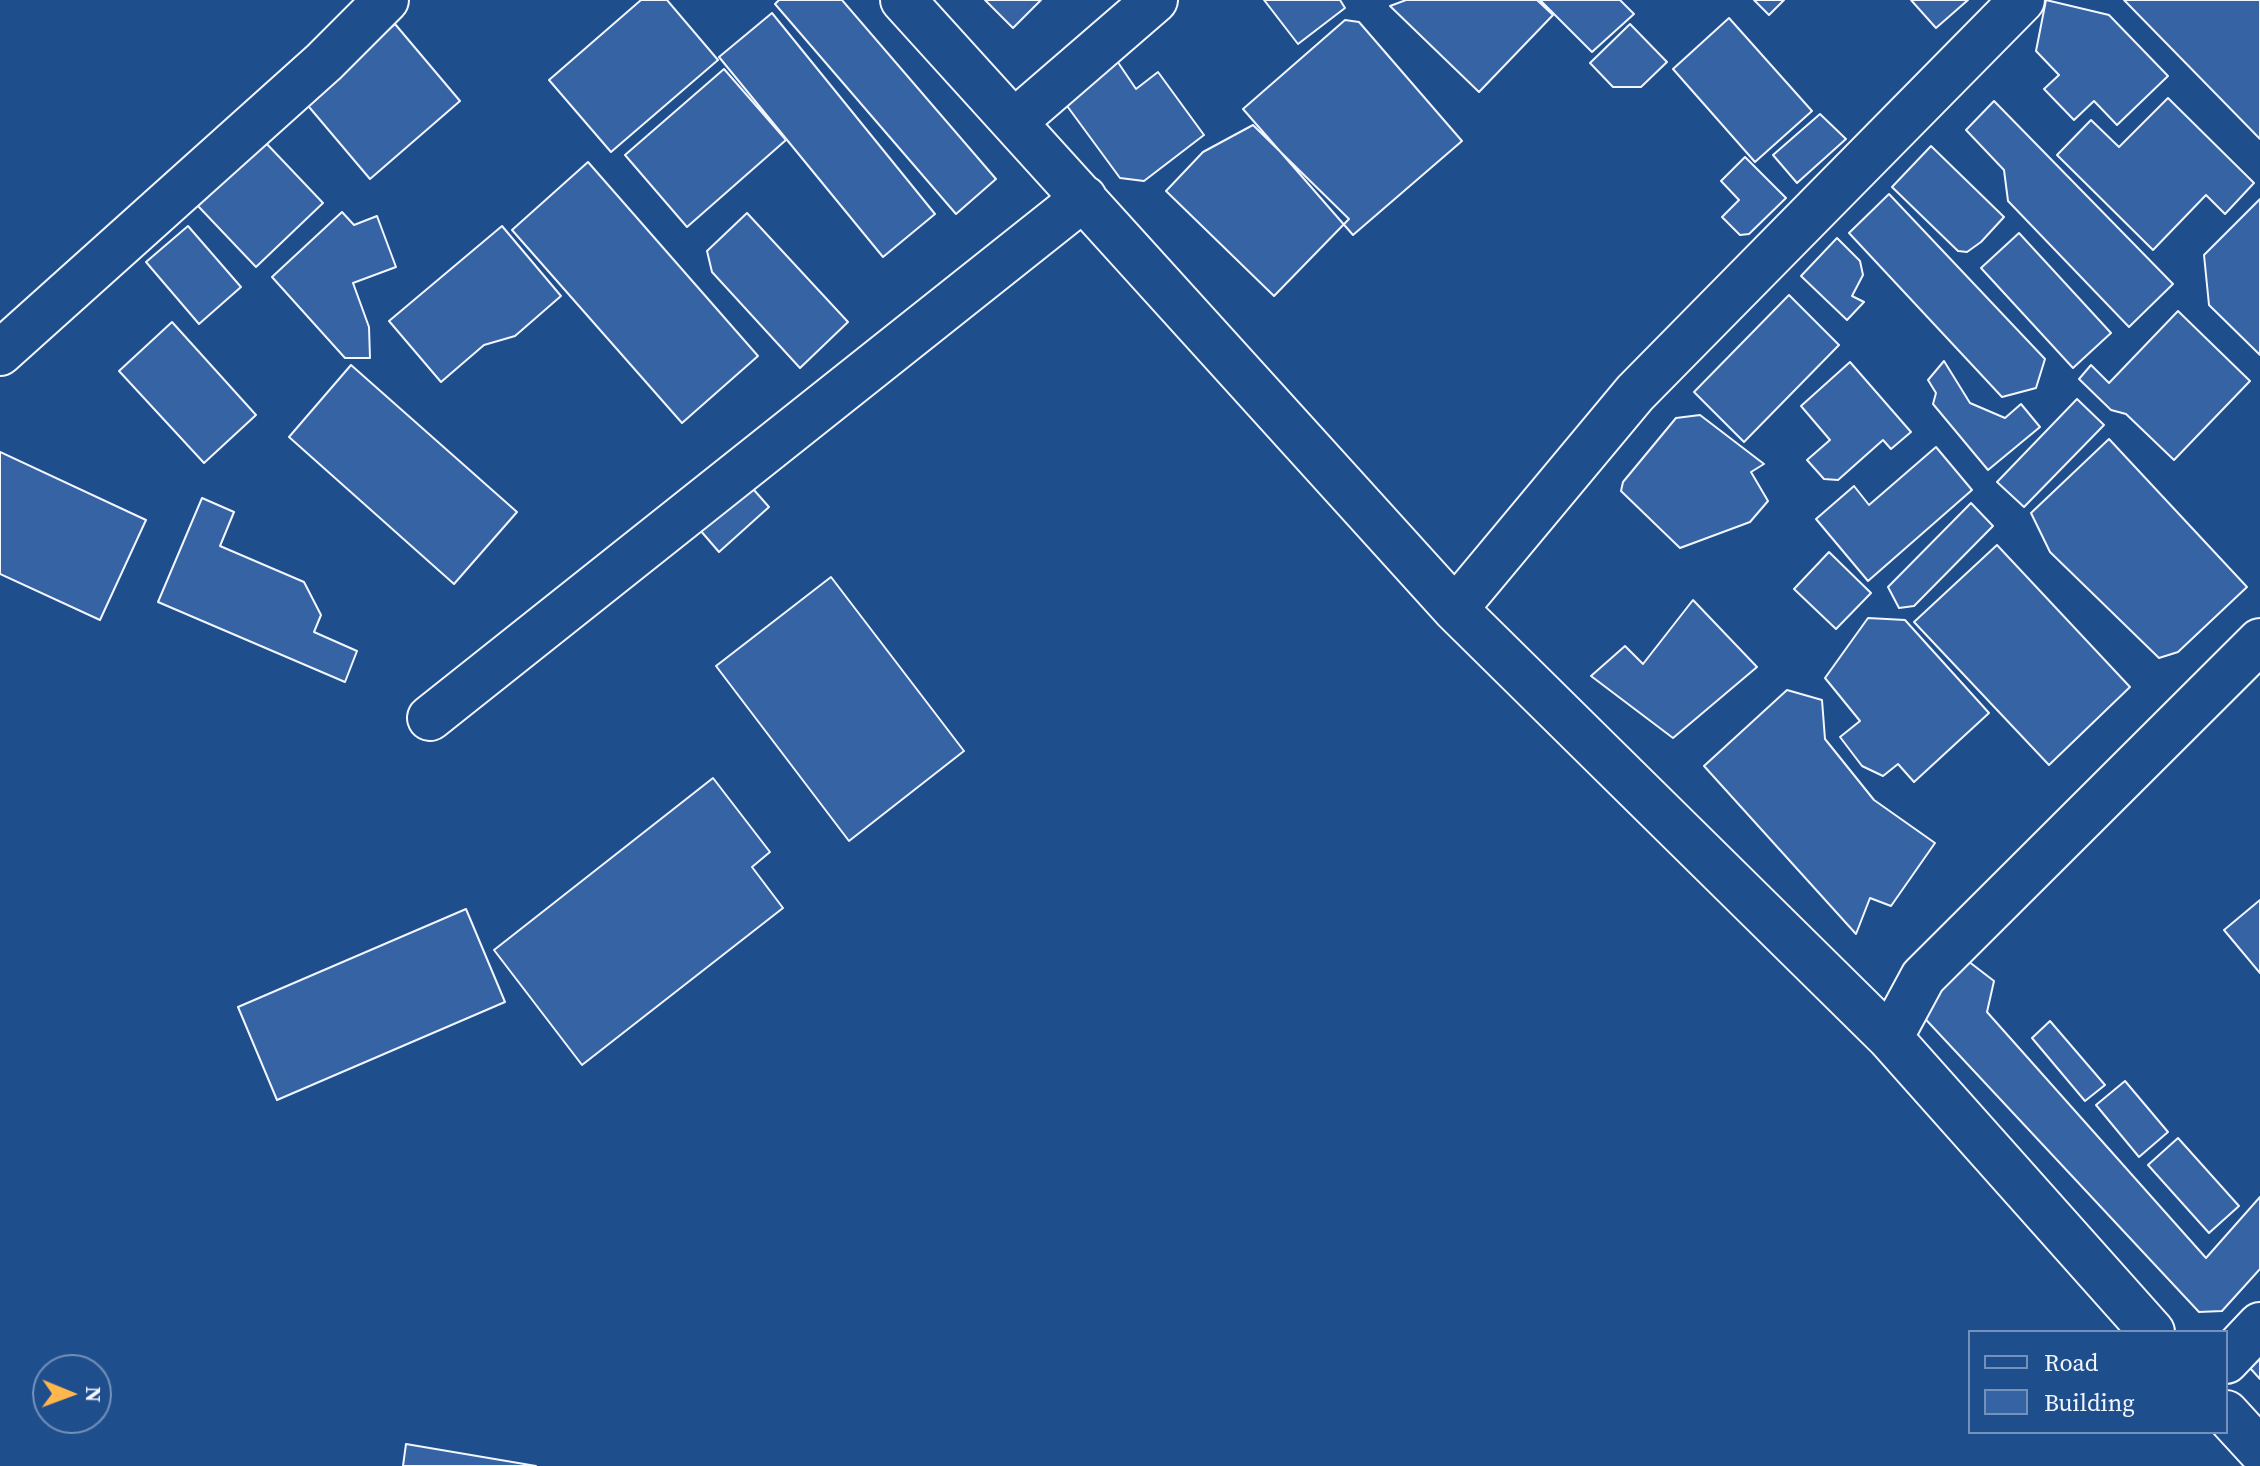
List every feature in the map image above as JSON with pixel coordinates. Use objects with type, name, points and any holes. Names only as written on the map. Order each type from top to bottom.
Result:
[{"type":"street","points":[[0,353],[324,62],[386,0]]},
{"type":"street","points":[[903,0],[1455,609],[1890,1038],[2150,1330]]},
{"type":"street","points":[[1014,122],[1155,0]]},
{"type":"street","points":[[1455,609],[1635,393],[2022,0]]},
{"type":"street","points":[[430,718],[1084,198]]},
{"type":"street","points":[[1890,1038],[1923,977],[2260,641]]},
{"type":"street","points":[[2228,1359],[2260,1325]]},
{"type":"street","points":[[2228,1415],[2260,1450]]},
{"type":"building","points":[[641,0],[667,0],[718,60],[611,152],[549,80]]},
{"type":"building","points":[[779,0],[842,0],[996,179],[956,214],[775,4]]},
{"type":"building","points":[[985,0],[1041,0],[1013,28]]},
{"type":"building","points":[[1264,0],[1340,0],[1345,8],[1298,44]]},
{"type":"building","points":[[1406,0],[1537,0],[1553,15],[1479,92],[1390,6]]},
{"type":"building","points":[[1540,0],[1620,0],[1634,14],[1592,52]]},
{"type":"building","points":[[1754,0],[1784,0],[1769,15]]},
{"type":"building","points":[[1911,0],[1968,0],[1936,28]]},
{"type":"building","points":[[2046,0],[2109,15],[2168,76],[2117,125],[2094,101],[2074,120],[2044,89],[2059,75],[2036,51]]},
{"type":"building","points":[[2124,0],[2260,0],[2260,139]]},
{"type":"building","points":[[772,13],[935,214],[883,257],[719,57]]},
{"type":"building","points":[[1729,18],[1812,111],[1755,162],[1673,69]]},
{"type":"building","points":[[1345,20],[1359,22],[1462,141],[1353,235],[1243,109]]},
{"type":"building","points":[[395,24],[460,101],[370,179],[304,101]]},
{"type":"building","points":[[1630,24],[1667,62],[1641,87],[1613,87],[1590,63]]},
{"type":"building","points":[[1113,55],[1136,89],[1158,72],[1204,135],[1144,181],[1120,178],[1059,95]]},
{"type":"building","points":[[724,69],[786,140],[687,227],[625,155]]},
{"type":"building","points":[[2168,98],[2254,183],[2225,214],[2206,195],[2153,250],[2057,155],[2091,120],[2119,147]]},
{"type":"building","points":[[1994,101],[2173,284],[2129,327],[2008,201],[2004,170],[1966,130]]},
{"type":"building","points":[[1820,114],[1846,139],[1797,183],[1773,155]]},
{"type":"building","points":[[1253,125],[1349,219],[1274,296],[1166,191],[1203,152]]},
{"type":"building","points":[[265,142],[323,203],[256,267],[198,206]]},
{"type":"building","points":[[1931,146],[2004,217],[1967,252],[1958,251],[1892,187]]},
{"type":"building","points":[[1745,157],[1786,198],[1749,234],[1740,235],[1722,217],[1739,200],[1721,181]]},
{"type":"building","points":[[588,162],[758,356],[682,423],[512,230]]},
{"type":"building","points":[[1889,194],[2045,359],[2036,388],[2002,397],[1849,233]]},
{"type":"building","points":[[2260,199],[2260,355],[2209,305],[2204,255]]},
{"type":"building","points":[[342,212],[354,225],[377,216],[396,267],[353,283],[369,327],[370,358],[345,358],[272,277]]},
{"type":"building","points":[[747,213],[848,322],[800,368],[712,272],[707,251]]},
{"type":"building","points":[[188,226],[241,287],[199,324],[146,262]]},
{"type":"building","points":[[502,226],[561,296],[515,336],[484,345],[441,382],[389,321]]},
{"type":"building","points":[[2019,233],[2111,333],[2073,368],[1981,268]]},
{"type":"building","points":[[1837,238],[1860,261],[1863,275],[1852,296],[1864,302],[1847,320],[1801,276]]},
{"type":"building","points":[[1789,295],[1839,345],[1744,442],[1694,392]]},
{"type":"building","points":[[2178,311],[2250,381],[2174,460],[2126,414],[2111,410],[2079,379],[2091,365],[2109,383]]},
{"type":"building","points":[[172,322],[256,415],[204,463],[119,371]]},
{"type":"building","points":[[1944,361],[1970,403],[2005,418],[2021,404],[2040,427],[1988,470],[1933,404],[1936,393],[1928,380]]},
{"type":"building","points":[[1850,362],[1911,432],[1891,449],[1883,440],[1838,480],[1824,479],[1807,460],[1830,440],[1801,406]]},
{"type":"building","points":[[351,365],[517,512],[454,584],[289,437]]},
{"type":"building","points":[[2077,399],[2104,425],[2024,507],[1997,482]]},
{"type":"building","points":[[1700,415],[1764,464],[1751,472],[1768,501],[1750,522],[1680,548],[1621,491],[1623,482],[1676,418]]},
{"type":"building","points":[[2109,439],[2247,587],[2178,652],[2159,658],[2050,552],[2031,513]]},
{"type":"building","points":[[1936,447],[1972,490],[1868,581],[1816,519],[1854,486],[1869,505]]},
{"type":"building","points":[[0,452],[146,520],[100,620],[0,574]]},
{"type":"building","points":[[731,464],[769,507],[719,552],[681,508]]},
{"type":"building","points":[[202,498],[234,512],[220,546],[304,582],[321,615],[314,632],[357,651],[345,682],[158,602]]},
{"type":"building","points":[[1971,503],[1993,526],[1914,606],[1899,608],[1888,587]]},
{"type":"building","points":[[1997,545],[2130,687],[2049,765],[1914,622]]},
{"type":"building","points":[[1829,552],[1871,593],[1836,629],[1794,589]]},
{"type":"building","points":[[831,577],[964,751],[849,841],[716,666]]},
{"type":"building","points":[[1693,600],[1757,667],[1673,738],[1591,676],[1625,646],[1643,664]]},
{"type":"building","points":[[1868,618],[1905,620],[1989,713],[1914,782],[1898,764],[1883,776],[1862,766],[1840,737],[1860,721],[1825,678]]},
{"type":"building","points":[[1787,690],[1822,700],[1825,739],[1874,800],[1935,843],[1891,906],[1870,898],[1856,934],[1704,766]]},
{"type":"building","points":[[713,778],[770,852],[752,867],[783,908],[582,1065],[494,950]]},
{"type":"building","points":[[2260,900],[2260,973],[2224,930]]},
{"type":"building","points":[[466,909],[505,1002],[277,1100],[238,1007]]},
{"type":"building","points":[[1968,961],[1994,981],[1987,1012],[2206,1258],[2260,1197],[2260,1269],[2222,1311],[2199,1312],[1916,1009]]},
{"type":"building","points":[[2050,1021],[2105,1085],[2085,1101],[2032,1038]]},
{"type":"building","points":[[2125,1081],[2168,1132],[2139,1157],[2096,1105]]},
{"type":"building","points":[[2178,1138],[2239,1206],[2209,1233],[2148,1165]]},
{"type":"building","points":[[2260,1359],[2260,1379],[2250,1368]]},
{"type":"building","points":[[406,1444],[536,1466],[403,1466]]}]
